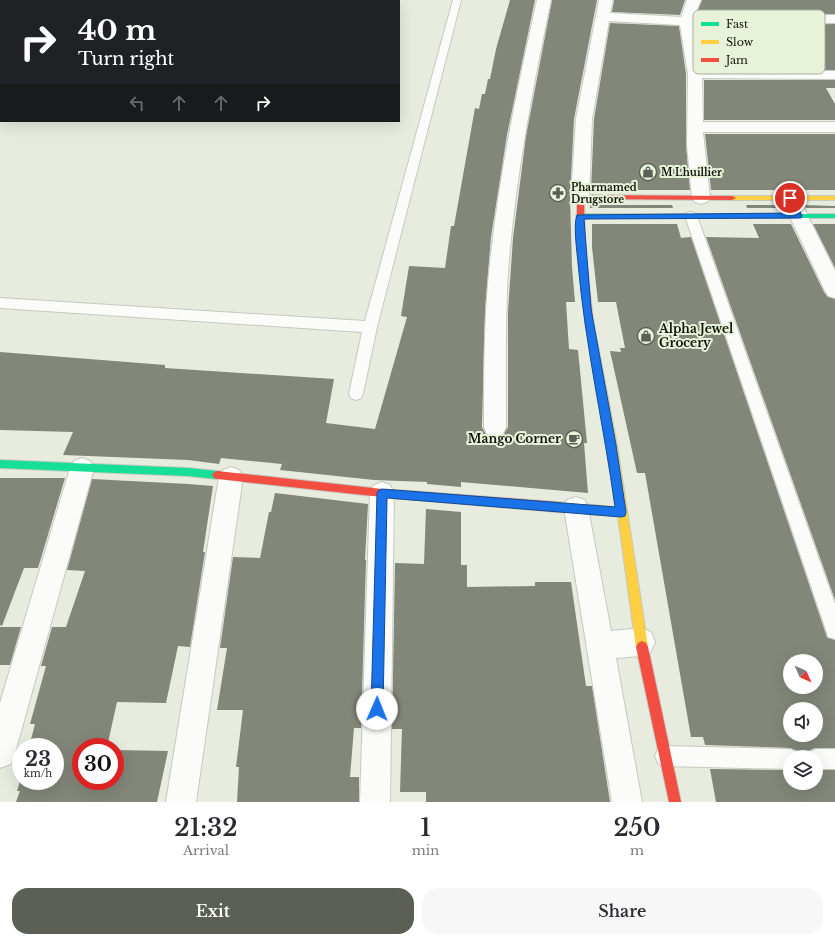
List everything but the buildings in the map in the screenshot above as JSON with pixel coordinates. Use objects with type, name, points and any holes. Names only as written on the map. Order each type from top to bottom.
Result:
[{"type":"street","points":[[495,427],[496,312],[507,200],[520,119],[544,0]]},
{"type":"street","points":[[606,0],[584,119],[580,216],[586,309],[612,445],[641,642],[675,802]]},
{"type":"street","points":[[693,62],[686,21],[694,0]]},
{"type":"street","points":[[602,17],[693,21]]},
{"type":"street","points":[[825,19],[835,19]]},
{"type":"street","points":[[701,198],[695,127],[695,74],[835,75]]},
{"type":"street","points":[[695,127],[835,127]]},
{"type":"street","points":[[580,197],[835,198]]},
{"type":"street","points":[[790,198],[835,292]]},
{"type":"street","points":[[580,216],[835,216]]},
{"type":"street","points":[[0,464],[188,472],[382,493],[621,512]]},
{"type":"street","points":[[0,753],[82,468]]},
{"type":"street","points":[[181,802],[231,477]]},
{"type":"street","points":[[375,802],[382,493]]},
{"type":"street","points":[[576,508],[601,645],[627,802]]},
{"type":"street","points":[[601,645],[641,642]]},
{"type":"lane","points":[[356,394],[370,327],[457,0]]},
{"type":"lane","points":[[691,216],[835,630]]},
{"type":"lane","points":[[0,303],[370,327]]},
{"type":"lane","points":[[665,756],[783,759]]},
{"type":"lane","points":[[823,759],[835,760]]},
{"type":"traffic: fast","points":[[580,216],[835,216]]},
{"type":"traffic: fast","points":[[0,464],[188,472],[217,475]]},
{"type":"traffic: slow","points":[[732,198],[835,198]]},
{"type":"traffic: slow","points":[[589,320],[612,445],[642,647]]},
{"type":"traffic: slow","points":[[557,507],[621,512]]},
{"type":"traffic: jam","points":[[589,320],[581,247],[580,197],[732,198]]},
{"type":"traffic: jam","points":[[217,475],[382,493],[557,507]]},
{"type":"traffic: jam","points":[[642,647],[675,802]]},
{"type":"place","name":"M Lhuillier","points":[[648,172]]},
{"type":"place","name":"Pharmamed Drugstore","points":[[558,193]]},
{"type":"place","name":"Alpha Jewel Grocery","points":[[646,336]]},
{"type":"place","name":"Mango Corner","points":[[574,439]]},
{"type":"route","points":[[377,709],[382,493],[621,512],[612,445],[586,309],[580,216],[799,216],[790,198]]}]
